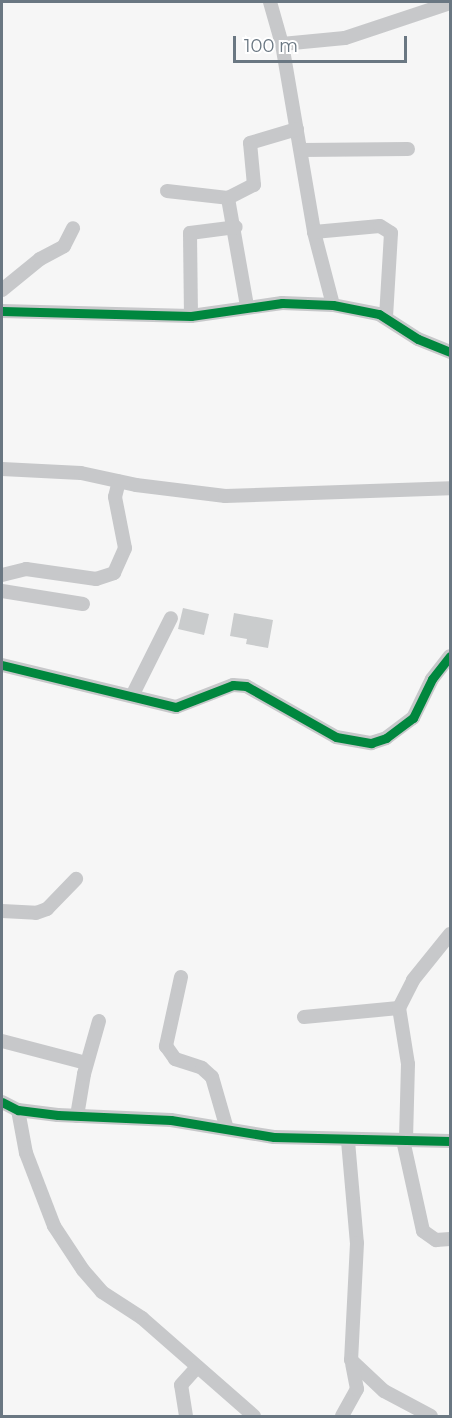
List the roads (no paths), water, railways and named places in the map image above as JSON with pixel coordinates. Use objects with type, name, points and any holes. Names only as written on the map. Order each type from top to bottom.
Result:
[{"type":"street","points":[[270,2],[282,44],[302,150],[314,232],[333,305]]},
{"type":"street","points":[[282,44],[345,38],[450,3]]},
{"type":"street","points":[[167,191],[228,198],[254,185],[250,143],[297,129]]},
{"type":"street","points":[[302,150],[408,149]]},
{"type":"street","points":[[228,198],[236,227],[248,306]]},
{"type":"street","points":[[314,232],[380,226],[391,232],[386,317]]},
{"type":"street","points":[[191,316],[190,233],[236,227]]},
{"type":"street","points":[[2,290],[40,259],[64,246],[73,228]]},
{"type":"street","points":[[2,311],[191,316],[248,306],[282,303],[333,305],[386,317],[418,339],[450,352]]},
{"type":"street","points":[[2,469],[81,473],[119,481],[225,496],[450,488]]},
{"type":"street","points":[[2,575],[26,569],[78,579],[96,579],[114,573],[125,548],[116,506],[119,481]]},
{"type":"street","points":[[2,591],[83,604]]},
{"type":"street","points":[[132,696],[171,618]]},
{"type":"street","points":[[2,665],[176,707],[233,685],[246,686],[336,738],[371,743],[386,738],[413,718],[436,672],[450,656]]},
{"type":"street","points":[[2,911],[36,912],[46,909],[76,879]]},
{"type":"street","points":[[450,934],[413,980],[399,1008],[408,1064],[404,1140],[423,1232],[436,1240],[450,1239]]},
{"type":"street","points":[[181,977],[166,1030],[168,1053],[212,1077],[227,1129]]},
{"type":"street","points":[[304,1017],[399,1008]]},
{"type":"street","points":[[77,1116],[86,1063],[99,1021]]},
{"type":"street","points":[[2,1041],[86,1063]]},
{"type":"street","points":[[2,1102],[18,1110],[77,1116],[171,1120],[274,1137],[348,1141],[450,1141]]},
{"type":"street","points":[[18,1110],[26,1153],[54,1226],[74,1258],[102,1292],[142,1318],[244,1414]]},
{"type":"street","points":[[342,1416],[357,1389],[351,1360],[357,1243],[348,1141]]},
{"type":"street","points":[[351,1360],[384,1391],[431,1416]]},
{"type":"street","points":[[186,1416],[179,1395],[181,1385],[196,1367]]}]
